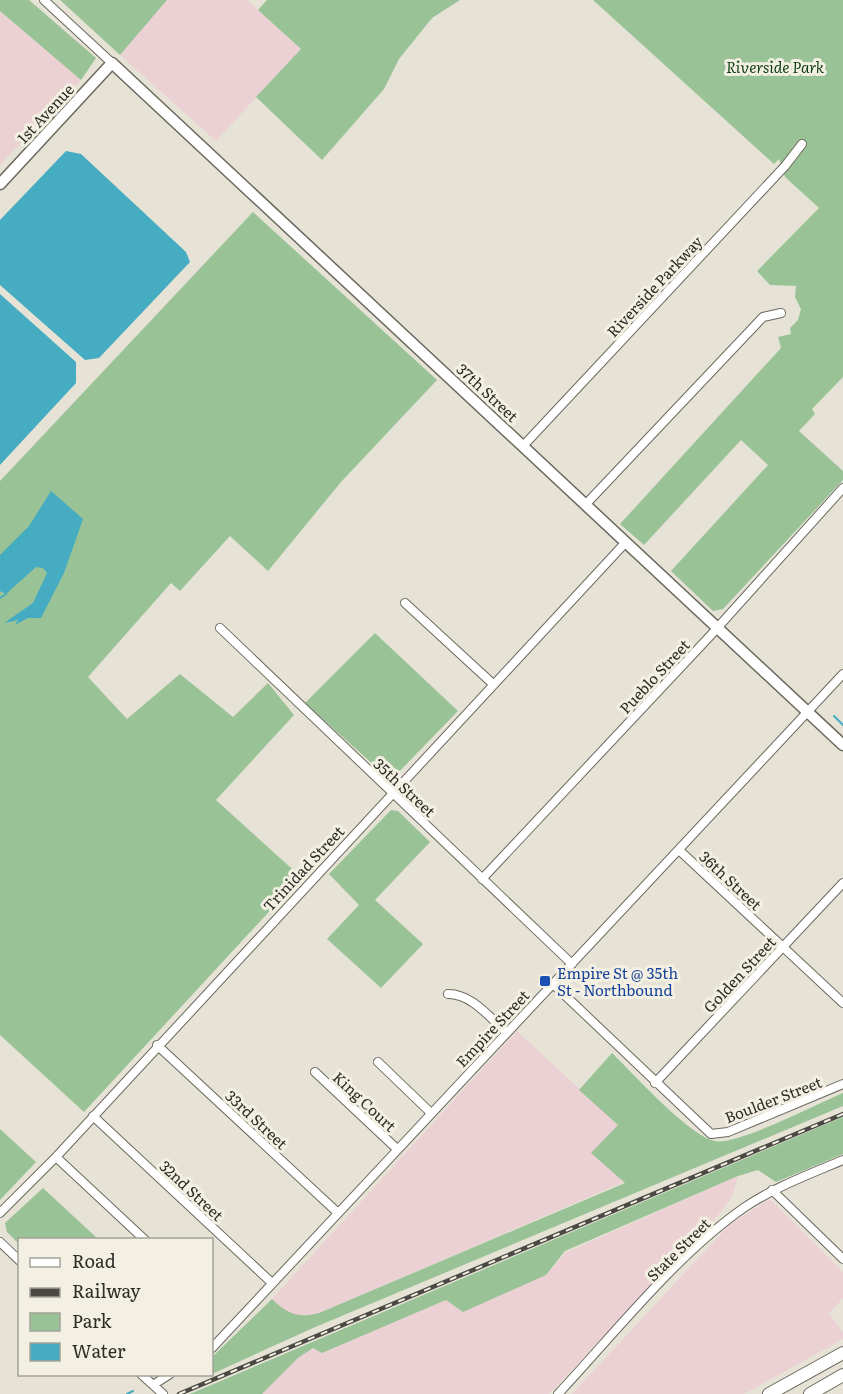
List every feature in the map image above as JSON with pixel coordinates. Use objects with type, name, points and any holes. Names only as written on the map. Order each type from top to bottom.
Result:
[{"type":"highway","points":[[769,1394],[843,1353]]},
{"type":"highway","points":[[810,1394],[843,1375]]},
{"type":"main road","name":"1st Avenue","points":[[0,184],[112,63]]},
{"type":"main road","name":"37th Street","points":[[112,63],[843,745]]},
{"type":"street","points":[[44,0],[112,63]]},
{"type":"street","name":"Riverside Parkway","points":[[524,446],[777,175],[802,144]]},
{"type":"street","points":[[586,504],[763,317],[781,312]]},
{"type":"street","name":"Pueblo Street","points":[[482,879],[717,628],[843,488]]},
{"type":"street","name":"Trinidad Street","points":[[0,1213],[56,1157],[157,1045],[626,542]]},
{"type":"street","points":[[405,603],[493,684]]},
{"type":"street","name":"35th Street","points":[[220,628],[572,964]]},
{"type":"street","name":"Empire Street","points":[[213,1347],[843,674]]},
{"type":"street","name":"36th Street","points":[[680,850],[843,1003]]},
{"type":"street","name":"Golden Street","points":[[655,1083],[843,883]]},
{"type":"street","points":[[553,984],[655,1083]]},
{"type":"street","points":[[448,994],[458,994],[475,1004],[506,1032]]},
{"type":"street","name":"33rd Street","points":[[157,1045],[338,1213]]},
{"type":"street","points":[[378,1062],[431,1113]]},
{"type":"street","name":"King Court","points":[[315,1072],[397,1149]]},
{"type":"street","name":"Boulder Street","points":[[655,1083],[711,1134],[728,1132],[843,1084]]},
{"type":"street","name":"32nd Street","points":[[93,1116],[272,1283]]},
{"type":"street","points":[[56,1157],[144,1238]]},
{"type":"street","name":"State Street","points":[[558,1394],[690,1252],[719,1227],[772,1190],[843,1160]]},
{"type":"street","points":[[772,1190],[843,1259]]},
{"type":"street","points":[[0,1242],[18,1259]]},
{"type":"street","points":[[143,1376],[163,1394]]},
{"type":"street","points":[[153,1385],[167,1376]]},
{"type":"shaded area","points":[[167,0],[247,0],[301,49],[216,141],[120,55]]},
{"type":"shaded area","points":[[0,11],[81,80],[0,165]]},
{"type":"shaded area","points":[[517,1031],[618,1125],[626,1181],[319,1313],[306,1317],[288,1314],[272,1299]]},
{"type":"shaded area","points":[[738,1176],[732,1197],[720,1213],[549,1394],[262,1394],[298,1358],[314,1348],[322,1353],[446,1300],[546,1275],[565,1253]]},
{"type":"shaded area","points":[[770,1199],[843,1272],[843,1298],[829,1314],[843,1332],[843,1339],[744,1394],[572,1394],[730,1224]]},
{"type":"green space","points":[[0,0],[29,0],[96,58],[81,80],[0,11]]},
{"type":"green space","points":[[60,0],[167,0],[120,55]]},
{"type":"green space","points":[[267,0],[460,0],[432,18],[399,59],[384,89],[322,160],[256,97],[301,49],[258,10]]},
{"type":"green space","name":"Riverside Park","points":[[593,0],[843,0],[843,377],[812,409],[815,414],[799,431],[843,471],[843,480],[723,609],[713,611],[671,571],[768,465],[741,440],[644,545],[620,524],[781,348],[778,337],[791,334],[790,328],[798,320],[801,309],[795,297],[796,286],[770,285],[757,271],[819,208],[785,177],[779,159],[774,164]]},
{"type":"green space","points":[[253,212],[437,380],[341,482],[268,571],[230,536],[180,591],[171,583],[88,677],[127,719],[180,674],[233,717],[268,683],[294,715],[216,800],[301,877],[84,1112],[0,1035],[0,481]]},
{"type":"green space","points":[[375,633],[458,711],[395,776],[388,778],[305,703]]},
{"type":"green space","points":[[391,810],[398,811],[430,842],[375,900],[423,944],[381,988],[327,939],[359,905],[329,874]]},
{"type":"green space","points":[[612,1053],[647,1089],[691,1128],[715,1141],[726,1141],[758,1131],[843,1093],[843,1106],[313,1328],[213,1374],[213,1356],[272,1299],[293,1314],[319,1313],[625,1183],[591,1153],[618,1125],[579,1090]]},
{"type":"green space","points":[[843,1117],[843,1154],[776,1182],[758,1170],[738,1176],[565,1251],[546,1275],[463,1312],[446,1300],[322,1353],[313,1348],[298,1358],[262,1394],[190,1394]]},
{"type":"green space","points":[[0,1129],[36,1162],[0,1200]]},
{"type":"green space","points":[[43,1188],[97,1238],[18,1238],[18,1243],[7,1232],[5,1223]]},
{"type":"water","points":[[66,151],[81,154],[186,252],[190,262],[99,358],[85,360],[0,285],[0,220]]},
{"type":"water","points":[[0,294],[76,362],[76,383],[0,465]]},
{"type":"water","points":[[51,491],[83,519],[64,573],[41,618],[28,618],[15,625],[18,620],[4,623],[33,603],[47,573],[43,568],[36,567],[6,594],[0,591],[0,555],[29,526]]},
{"type":"waterway","points":[[0,598],[6,594]]},
{"type":"waterway","points":[[834,716],[843,725]]},
{"type":"waterway","points":[[127,1394],[133,1391]]},
{"type":"railway","points":[[179,1394],[843,1114]]},
{"type":"place","name":"Empire St @ 35th St - Northbound","points":[[545,981]]}]
